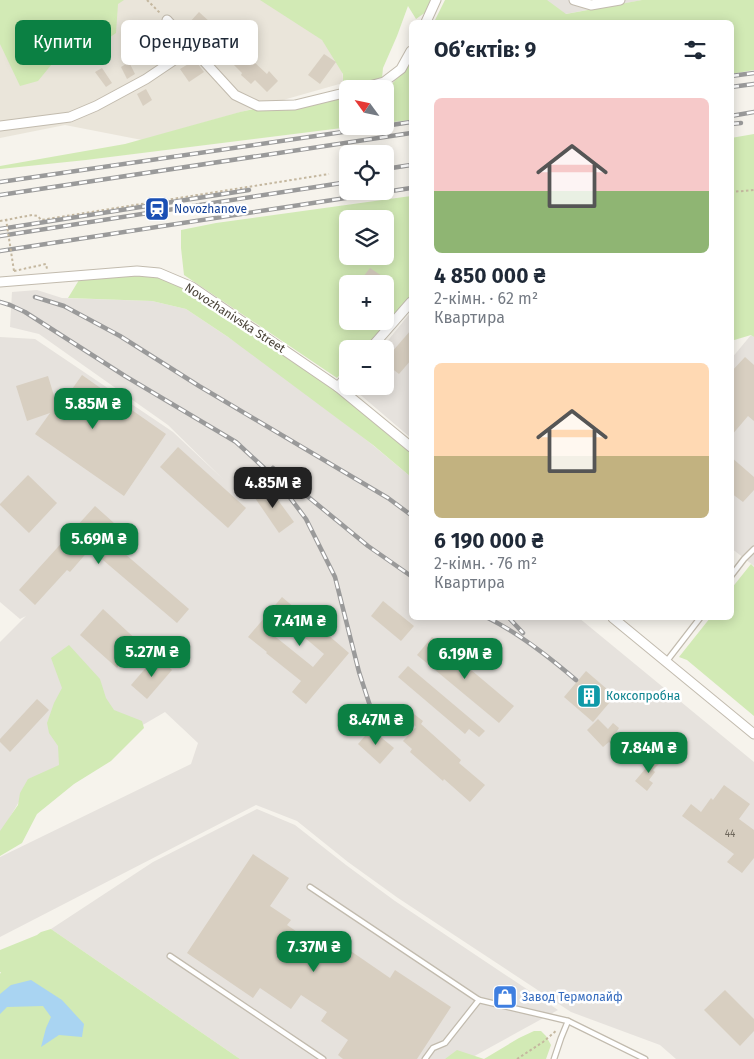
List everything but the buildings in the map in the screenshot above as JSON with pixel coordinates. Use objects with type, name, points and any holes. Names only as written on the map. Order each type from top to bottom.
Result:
[{"type":"street","points":[[427,20],[436,0]]},
{"type":"street","points":[[574,0],[591,5],[620,0]]},
{"type":"street","points":[[387,80],[401,69],[409,55]]},
{"type":"street","points":[[0,126],[70,118],[146,79],[167,65]]},
{"type":"street","points":[[208,65],[235,95],[258,106],[295,105],[339,94]]},
{"type":"street","name":"Novozhanivska Street","points":[[0,282],[137,271],[159,273],[192,287],[338,386],[409,445]]},
{"type":"street","points":[[378,340],[409,304]]},
{"type":"street","points":[[615,620],[754,734]]},
{"type":"lane","points":[[734,572],[754,549]]},
{"type":"lane","points":[[666,662],[698,620]]},
{"type":"lane","points":[[310,888],[479,1000],[568,1021],[645,1059]]},
{"type":"lane","points":[[170,956],[323,1059]]},
{"type":"lane","points":[[425,1059],[433,1048],[445,1042],[479,1000]]},
{"type":"lane","points":[[554,1059],[568,1021]]},
{"type":"path","points":[[147,0],[167,20]]},
{"type":"path","points":[[0,221],[32,215],[38,216],[41,220],[329,174]]},
{"type":"path","points":[[734,192],[754,190]]},
{"type":"path","points":[[6,220],[14,270],[46,264]]},
{"type":"path","points":[[517,1059],[543,1042],[568,1021]]},
{"type":"shaded area","points":[[103,0],[270,0],[342,55],[343,80],[339,80],[339,84],[142,140],[65,125],[0,138],[0,42],[15,36],[15,65],[111,65],[111,20],[54,20]]},
{"type":"shaded area","points":[[534,0],[643,0],[565,14]]},
{"type":"shaded area","points":[[37,290],[62,298],[152,301],[186,309],[258,357],[369,442],[409,475],[409,620],[581,620],[754,762],[754,1059],[676,1059],[660,1045],[571,1012],[398,898],[348,862],[297,821],[256,805],[0,937],[0,857],[191,764],[198,743],[165,712],[23,795],[0,834],[0,642],[26,616],[20,619],[0,602],[0,337],[35,339],[173,432],[224,480],[168,425],[39,334],[10,327],[12,292]]},
{"type":"shaded area","points":[[409,314],[409,436],[361,395],[394,395],[394,340],[388,340]]},
{"type":"shaded area","points":[[751,335],[754,337],[754,566],[734,550],[734,355]]},
{"type":"shaded area","points":[[257,809],[295,825],[395,901],[558,1010],[469,1059],[240,1059],[51,929],[153,862]]},
{"type":"green space","points":[[0,0],[124,0],[118,4],[116,33],[111,37],[111,20],[15,20],[15,65],[51,65],[38,81],[20,86],[0,44]]},
{"type":"green space","points":[[260,0],[435,0],[433,7],[416,19],[408,6],[383,68],[382,78],[377,80],[343,80],[343,74],[322,40]]},
{"type":"green space","points":[[445,0],[547,0],[566,14],[642,0],[754,0],[754,70],[734,73],[734,20],[435,20]]},
{"type":"green space","points":[[409,65],[409,120],[394,122],[394,82]]},
{"type":"green space","points":[[339,97],[339,128],[0,169],[0,166],[125,144],[268,106]]},
{"type":"green space","points":[[754,134],[754,337],[751,335],[734,340],[734,137]]},
{"type":"green space","points":[[409,196],[409,302],[394,318],[394,275],[339,275],[339,330],[383,330],[373,340],[339,340],[339,376],[337,378],[184,275],[181,230],[216,223],[382,200],[394,200],[394,198]]},
{"type":"green space","points":[[144,271],[179,281],[338,387],[339,395],[348,395],[409,445],[409,475],[373,445],[228,337],[186,309],[152,301],[68,298],[79,280]]},
{"type":"green space","points":[[751,564],[754,567],[754,716],[687,660],[679,657],[708,620],[734,620],[734,585]]},
{"type":"green space","points":[[69,645],[100,679],[106,698],[114,710],[142,721],[144,728],[111,761],[74,784],[37,814],[22,843],[0,856],[0,831],[18,805],[20,793],[28,779],[59,765],[58,746],[49,733],[47,723],[62,688],[51,658]]},
{"type":"green space","points":[[51,929],[240,1059],[0,1059],[0,950]]},
{"type":"green space","points":[[534,1031],[541,1031],[551,1045],[546,1059],[484,1059]]},
{"type":"green space","points":[[457,1050],[484,1059],[445,1059]]},
{"type":"water","points":[[31,980],[62,1000],[84,1024],[82,1037],[59,1035],[41,1047],[51,1017],[43,1006],[7,1007],[0,1014],[0,994],[11,985]]},
{"type":"railway","points":[[734,76],[754,73]]},
{"type":"railway","points":[[734,87],[754,84]]},
{"type":"railway","points":[[734,115],[754,112]]},
{"type":"railway","points":[[394,125],[409,122]]},
{"type":"railway","points":[[734,124],[741,123]]},
{"type":"railway","points":[[0,182],[339,133]]},
{"type":"railway","points":[[0,195],[409,133]]},
{"type":"railway","points":[[394,168],[409,165]]},
{"type":"railway","points":[[0,236],[339,183]]},
{"type":"railway","points":[[0,251],[409,188]]},
{"type":"railway","points":[[0,229],[249,190]]},
{"type":"railway","points":[[35,297],[64,306],[120,336],[199,386],[388,498],[409,514]]},
{"type":"railway","points":[[0,302],[25,312],[125,376],[236,442],[276,479],[306,519],[335,577],[359,672],[372,712],[385,733]]},
{"type":"railway","points":[[273,468],[368,546],[409,575]]},
{"type":"railway","points":[[492,620],[534,646],[576,680]]},
{"type":"railway","points":[[511,620],[523,633]]},
{"type":"place","name":"Novozhanove","points":[[157,209]]},
{"type":"place","name":"Коксопробна","points":[[589,696]]},
{"type":"place","name":"Завод Термолайф","points":[[505,997]]}]
